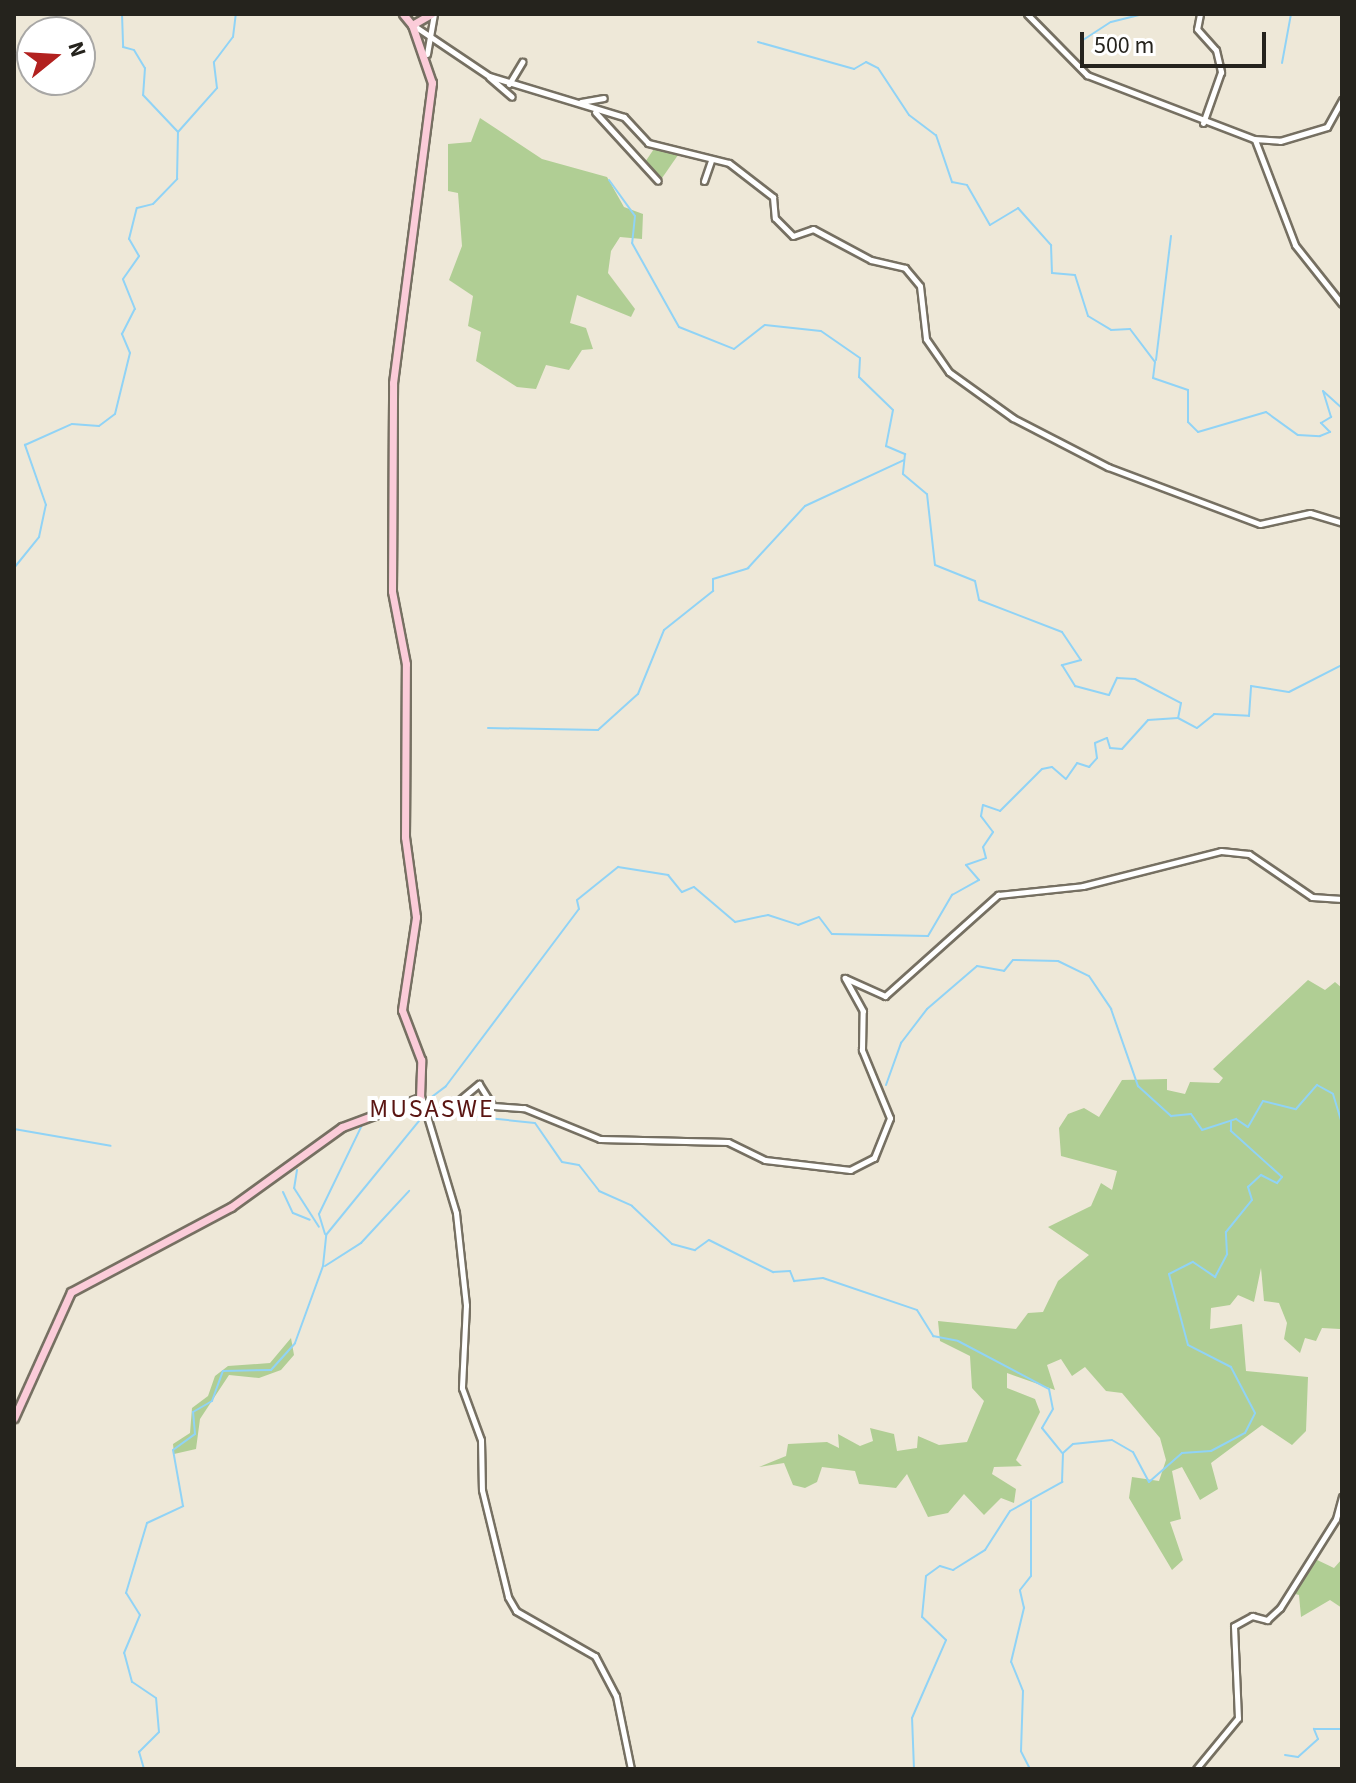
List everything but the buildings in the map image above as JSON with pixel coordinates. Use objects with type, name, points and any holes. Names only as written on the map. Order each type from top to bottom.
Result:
[{"type":"main road","points":[[14,1418],[71,1292],[225,1211],[342,1127],[421,1095],[421,1060],[402,1010],[416,917],[405,837],[406,664],[392,594],[393,383],[432,83],[427,54],[403,14]]},
{"type":"main road","points":[[412,25],[432,14]]},
{"type":"street","points":[[427,54],[432,14]]},
{"type":"street","points":[[1027,14],[1080,71],[1203,123],[1254,139],[1280,141],[1327,127],[1342,100]]},
{"type":"street","points":[[1200,14],[1197,29],[1217,52],[1221,72],[1203,123]]},
{"type":"street","points":[[412,25],[489,76],[512,97]]},
{"type":"street","points":[[509,84],[522,62]]},
{"type":"street","points":[[489,76],[557,102],[604,98]]},
{"type":"street","points":[[580,102],[594,111],[658,181]]},
{"type":"street","points":[[594,111],[624,117],[648,143],[729,163],[773,197],[775,218],[793,236],[813,229],[912,272],[923,330],[949,372],[1013,418],[1108,467],[1261,525],[1310,513],[1342,523]]},
{"type":"street","points":[[1254,139],[1295,245],[1342,304]]},
{"type":"street","points":[[704,181],[711,161]]},
{"type":"street","points":[[427,1113],[450,1108],[479,1084],[493,1106],[524,1108],[600,1139],[723,1142],[765,1160],[850,1170],[874,1158],[890,1118],[861,1047],[863,1011],[845,978],[885,996],[998,895],[1083,886],[1221,851],[1249,854],[1312,897],[1342,899]]},
{"type":"street","points":[[421,1095],[458,1229],[466,1305],[460,1374],[510,1602],[595,1656],[616,1696],[631,1769]]},
{"type":"street","points":[[1196,1769],[1238,1718],[1234,1626],[1252,1616],[1267,1620],[1280,1608],[1336,1519],[1342,1497]]},
{"type":"green space","points":[[480,118],[542,159],[607,177],[624,207],[643,214],[642,239],[620,237],[611,251],[608,273],[635,309],[631,317],[577,295],[570,323],[586,328],[593,349],[582,350],[569,370],[546,365],[536,389],[517,387],[476,361],[481,332],[468,326],[473,296],[449,280],[462,246],[458,193],[448,191],[448,144],[471,142]]},
{"type":"green space","points":[[656,146],[678,155],[660,181],[643,165]]},
{"type":"green space","points":[[1308,980],[1325,990],[1335,982],[1342,988],[1342,1321],[1340,1329],[1322,1328],[1316,1341],[1305,1338],[1300,1353],[1284,1339],[1287,1323],[1279,1303],[1264,1301],[1261,1268],[1254,1302],[1238,1295],[1230,1305],[1211,1308],[1210,1329],[1242,1324],[1246,1371],[1308,1377],[1306,1431],[1292,1445],[1262,1425],[1211,1463],[1218,1489],[1200,1500],[1182,1467],[1172,1471],[1181,1519],[1170,1522],[1183,1560],[1172,1570],[1129,1498],[1132,1477],[1159,1481],[1166,1460],[1160,1438],[1122,1393],[1106,1391],[1085,1367],[1072,1376],[1061,1359],[1047,1365],[1055,1390],[1007,1373],[1007,1388],[1035,1399],[1040,1412],[1016,1460],[1022,1466],[994,1467],[992,1474],[1016,1489],[1014,1503],[1001,1498],[984,1515],[964,1494],[948,1513],[928,1517],[907,1474],[896,1488],[859,1484],[855,1471],[822,1467],[817,1482],[805,1488],[793,1485],[784,1463],[759,1467],[786,1456],[788,1444],[827,1442],[839,1448],[838,1434],[860,1446],[873,1441],[870,1428],[894,1434],[897,1451],[917,1448],[918,1436],[939,1445],[967,1442],[984,1401],[972,1388],[970,1356],[940,1341],[938,1321],[1016,1329],[1028,1313],[1043,1312],[1058,1281],[1089,1255],[1048,1227],[1091,1206],[1101,1183],[1112,1190],[1117,1171],[1061,1156],[1059,1128],[1068,1114],[1084,1108],[1099,1117],[1122,1080],[1167,1079],[1167,1090],[1185,1094],[1190,1082],[1219,1083],[1223,1078],[1213,1069]]},
{"type":"green space","points":[[291,1338],[294,1355],[281,1370],[259,1378],[229,1375],[200,1419],[196,1449],[174,1454],[173,1444],[190,1433],[192,1408],[208,1396],[215,1376],[228,1366],[270,1363]]},
{"type":"green space","points":[[1313,1558],[1334,1568],[1342,1559],[1342,1608],[1330,1600],[1301,1617],[1299,1595],[1292,1593]]},
{"type":"waterway","points":[[122,14],[123,47],[134,50],[145,68],[143,95],[178,132]]},
{"type":"waterway","points":[[14,568],[39,537],[46,505],[25,445],[72,424],[99,426],[115,414],[130,353],[122,334],[135,309],[123,279],[139,256],[129,239],[137,208],[153,204],[177,179],[178,132],[217,88],[214,62],[233,37],[236,14]]},
{"type":"waterway","points":[[1083,40],[1111,22],[1142,14]]},
{"type":"waterway","points":[[1282,63],[1291,14]]},
{"type":"waterway","points":[[758,42],[854,69],[866,62],[878,68],[909,115],[936,135],[952,182],[967,185],[990,225],[1018,208],[1051,245],[1052,273],[1075,275],[1088,316],[1111,330],[1130,329],[1155,362],[1153,378],[1188,390],[1188,422],[1198,432],[1266,412],[1298,435],[1320,436],[1330,432],[1321,423],[1331,417],[1323,391],[1342,408]]},
{"type":"waterway","points":[[609,180],[635,216],[632,243],[679,327],[734,349],[765,325],[821,331],[860,358],[859,377],[893,410],[886,446],[905,454],[903,474],[927,494],[935,565],[975,581],[979,600],[1062,632],[1081,660],[1062,665],[1075,686],[1109,695],[1117,678],[1135,679],[1181,703],[1178,718],[1197,728],[1214,714],[1249,716],[1251,686],[1289,692],[1342,665]]},
{"type":"waterway","points":[[1156,360],[1171,236]]},
{"type":"waterway","points":[[488,728],[598,730],[638,694],[664,630],[713,591],[713,579],[748,568],[805,506],[904,460]]},
{"type":"waterway","points":[[425,1102],[446,1086],[579,909],[577,900],[618,867],[668,875],[682,892],[694,887],[735,922],[768,915],[798,925],[819,917],[832,934],[928,936],[952,895],[979,880],[966,865],[986,858],[983,847],[993,832],[981,816],[983,805],[1000,811],[1042,769],[1052,767],[1066,779],[1077,763],[1089,767],[1097,758],[1095,743],[1107,738],[1110,748],[1122,749],[1148,720],[1178,718]]},
{"type":"waterway","points":[[886,1085],[901,1043],[927,1009],[977,966],[1004,971],[1013,960],[1058,961],[1089,976],[1111,1009],[1138,1086],[1171,1116],[1191,1114],[1202,1130],[1236,1119],[1248,1127],[1263,1101],[1296,1109],[1317,1085],[1333,1094],[1342,1123]]},
{"type":"waterway","points":[[144,1769],[139,1752],[159,1732],[156,1698],[132,1682],[124,1653],[140,1615],[126,1593],[147,1523],[183,1506],[173,1450],[195,1434],[193,1412],[212,1401],[223,1371],[271,1370],[295,1343],[323,1266],[326,1235],[423,1116]]},
{"type":"waterway","points":[[478,1117],[535,1123],[562,1162],[579,1165],[599,1191],[632,1206],[672,1244],[695,1250],[709,1240],[773,1272],[790,1271],[794,1281],[823,1278],[917,1310],[933,1336],[958,1341],[1049,1389],[1053,1409],[1042,1428],[1062,1453]]},
{"type":"waterway","points":[[914,1769],[912,1718],[946,1640],[922,1617],[926,1576],[940,1566],[953,1570],[985,1550],[1010,1511],[1062,1482],[1063,1453],[1073,1444],[1112,1440],[1133,1452],[1149,1482],[1182,1453],[1211,1451],[1245,1433],[1255,1413],[1231,1367],[1188,1345],[1169,1274],[1193,1262],[1215,1277],[1227,1254],[1226,1232],[1252,1200],[1248,1187],[1261,1175],[1277,1183],[1282,1177],[1231,1131],[1231,1121]]},
{"type":"waterway","points":[[325,1234],[319,1214],[363,1123]]},
{"type":"waterway","points":[[14,1129],[111,1146]]},
{"type":"waterway","points":[[297,1170],[294,1188],[319,1227]]},
{"type":"waterway","points":[[325,1266],[361,1243],[409,1191]]},
{"type":"waterway","points":[[283,1192],[293,1213],[310,1220]]},
{"type":"waterway","points":[[1030,1769],[1021,1751],[1023,1691],[1011,1662],[1024,1608],[1020,1590],[1031,1576],[1031,1501]]},
{"type":"waterway","points":[[1285,1755],[1298,1757],[1318,1739],[1314,1729],[1342,1729]]},
{"type":"district","name":"MUSASWE","points":[[432,1109]]}]
